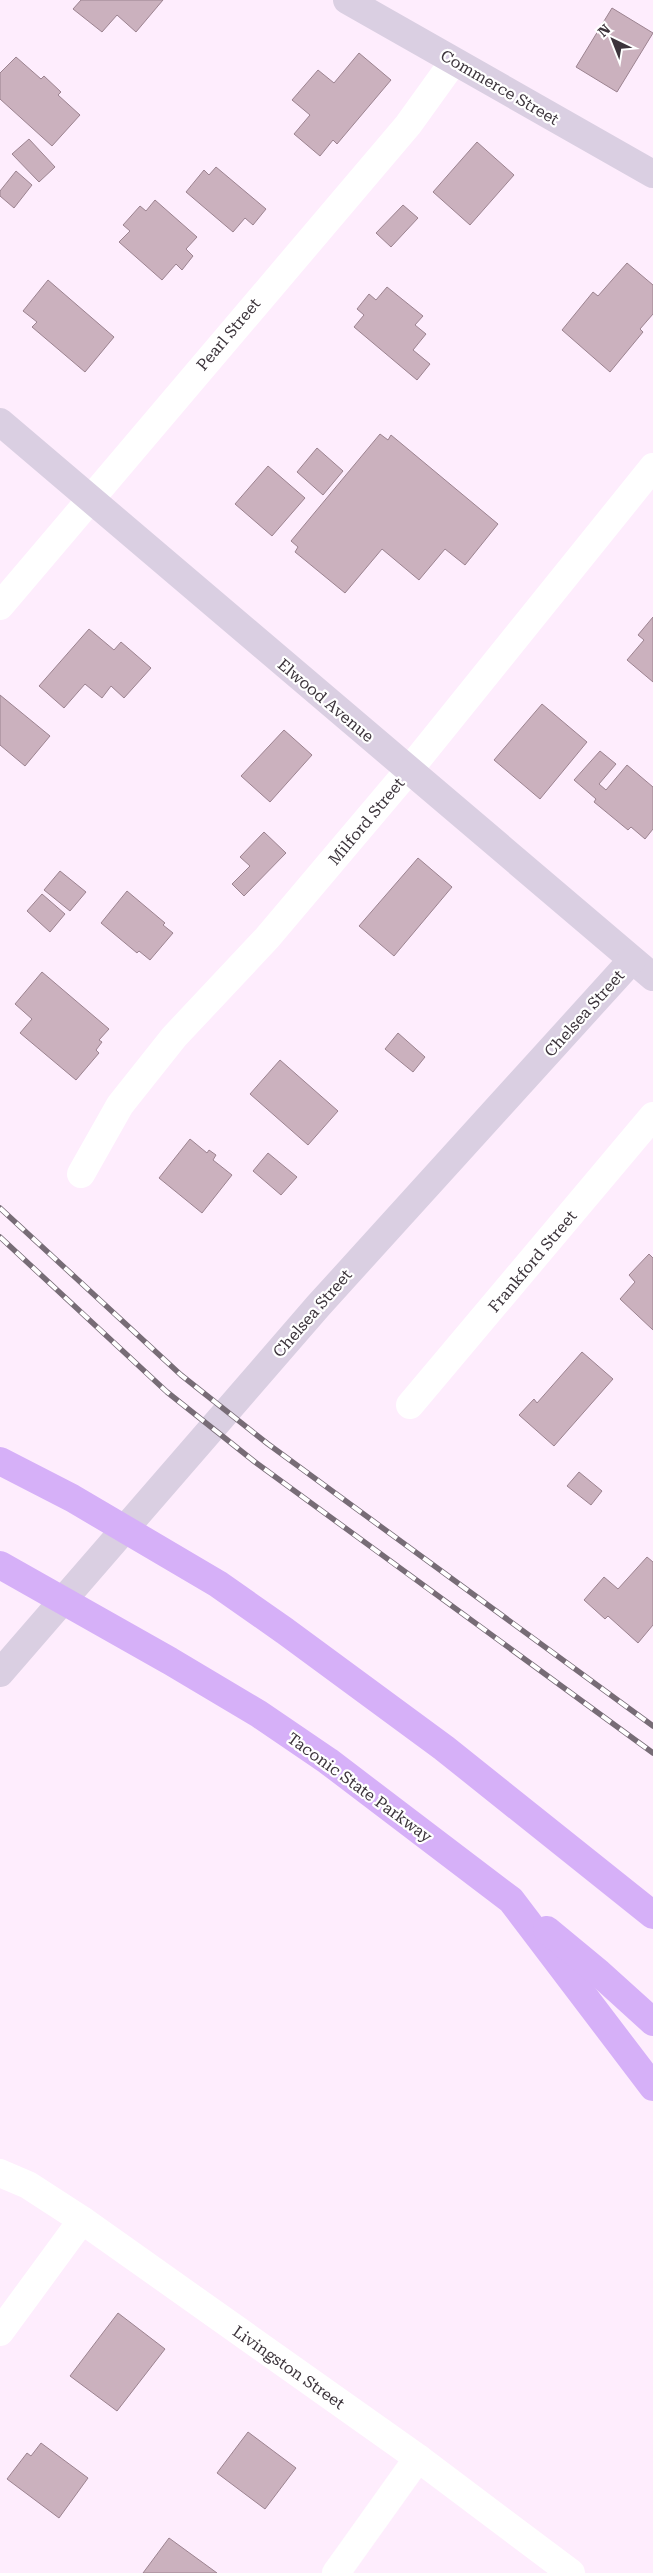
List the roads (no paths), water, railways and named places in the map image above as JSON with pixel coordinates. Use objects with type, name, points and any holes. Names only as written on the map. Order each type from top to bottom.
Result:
[{"type":"highway","points":[[0,1461],[72,1498],[218,1584],[407,1720],[609,1879],[653,1916]]},
{"type":"highway","name":"Taconic State Parkway","points":[[8,1570],[259,1714],[351,1778],[511,1900],[653,2087]]},
{"type":"highway","points":[[511,1900],[600,1973],[653,2022]]},
{"type":"street","name":"Commerce Street","points":[[347,0],[653,174]]},
{"type":"street","name":"Pearl Street","points":[[0,606],[408,125],[454,61]]},
{"type":"street","name":"Elwood Avenue","points":[[0,422],[653,977]]},
{"type":"street","name":"Milford Street","points":[[81,1174],[120,1105],[174,1038],[267,938],[409,770],[653,468]]},
{"type":"street","name":"Chelsea Street","points":[[0,1673],[318,1306],[632,960]]},
{"type":"street","name":"Frankford Street","points":[[410,1405],[653,1116]]},
{"type":"street","name":"Livingston Street","points":[[0,2173],[28,2186],[82,2220],[418,2458],[571,2573]]},
{"type":"street","points":[[0,2332],[82,2220]]},
{"type":"street","points":[[336,2573],[418,2458]]},
{"type":"railway","points":[[0,1208],[181,1375],[268,1444],[653,1726]]},
{"type":"railway","points":[[0,1237],[167,1392],[255,1462],[653,1753]]}]
